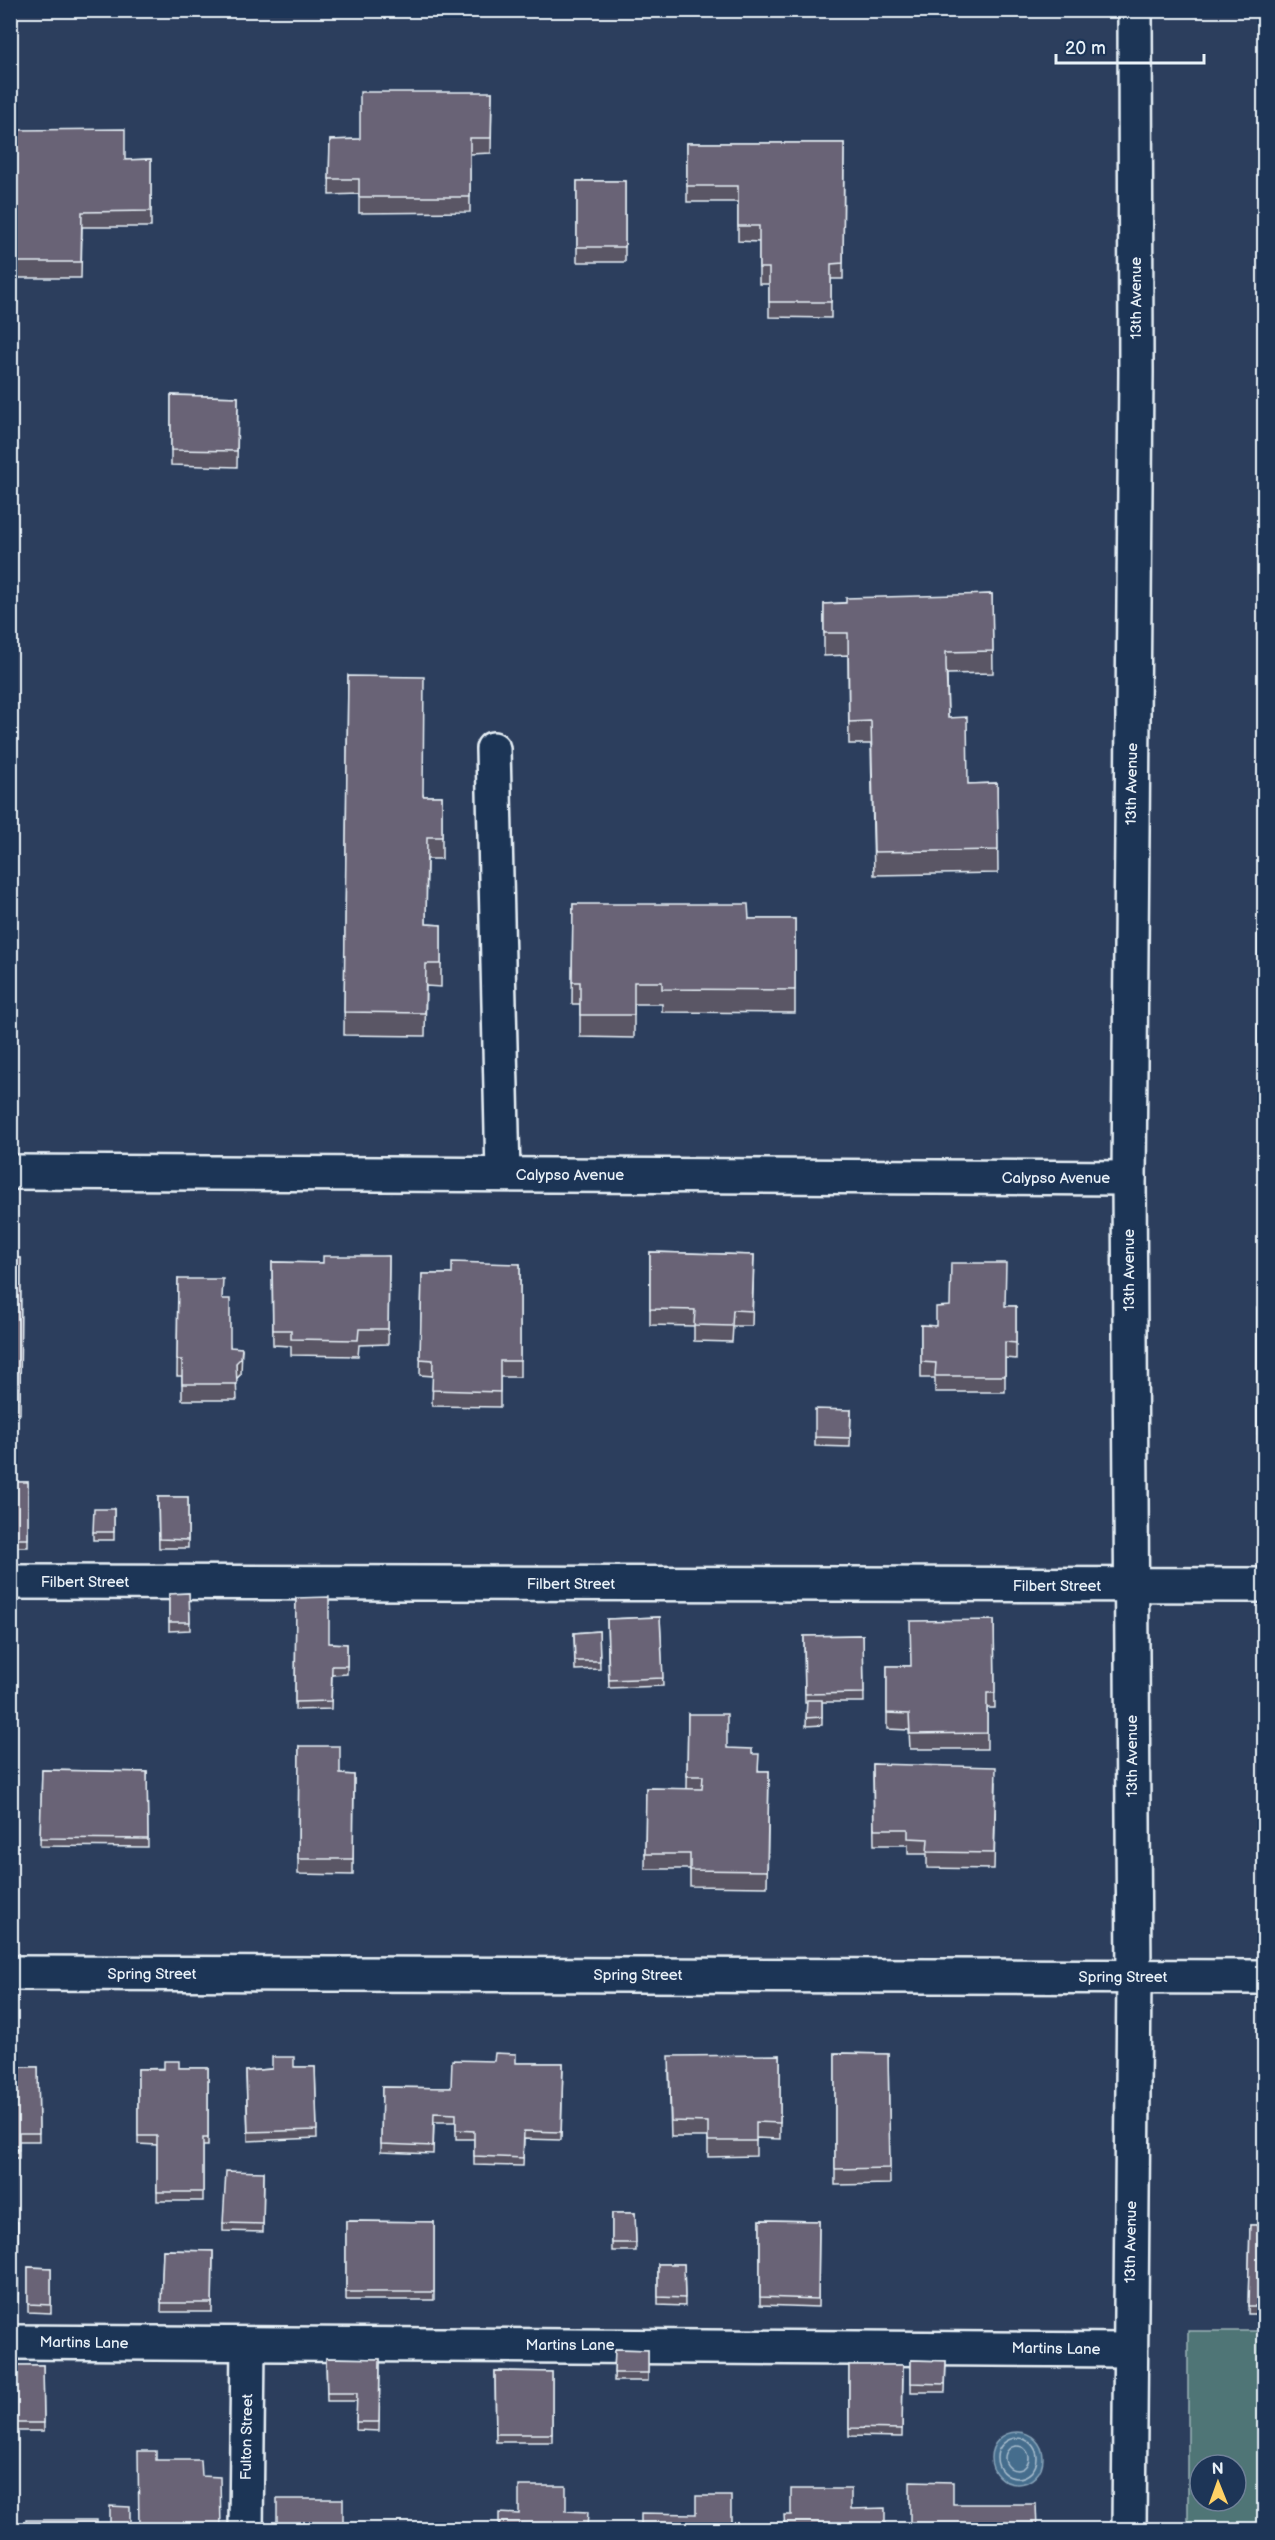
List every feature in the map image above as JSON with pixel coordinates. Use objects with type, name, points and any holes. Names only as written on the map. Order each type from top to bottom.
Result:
[{"type":"street","name":"13th Avenue","points":[[1129,2529],[1134,1977],[1129,1178],[1136,372],[1135,10]]},
{"type":"street","points":[[493,749],[503,1174]]},
{"type":"street","name":"Calypso Avenue","points":[[10,1172],[1129,1178]]},
{"type":"street","name":"Filbert Street","points":[[10,1582],[1264,1586]]},
{"type":"street","name":"Spring Street","points":[[10,1973],[1264,1977]]},
{"type":"street","name":"Martins Lane","points":[[10,2342],[248,2345],[548,2344],[1130,2350]]},
{"type":"street","name":"Fulton Street","points":[[246,2529],[248,2345]]},
{"type":"green space","points":[[1188,2331],[1264,2331],[1264,2529],[1188,2529],[1188,2513],[1248,2513],[1248,2453],[1188,2453]]},
{"type":"water","points":[[1017,2432],[1027,2434],[1035,2440],[1041,2448],[1043,2458],[1041,2468],[1035,2476],[1027,2482],[1017,2484],[1007,2482],[999,2476],[993,2468],[991,2458],[993,2448],[999,2440],[1007,2434]]},
{"type":"building","points":[[360,92],[492,92],[491,138],[470,138],[470,197],[359,197],[359,179],[329,179],[330,140],[360,139]]},
{"type":"building","points":[[125,129],[125,160],[151,159],[151,211],[82,212],[81,262],[11,262],[10,135],[15,135],[15,130]]},
{"type":"building","points":[[687,143],[844,143],[843,263],[831,264],[831,302],[769,302],[769,268],[759,268],[759,226],[738,226],[738,186],[687,186]]},
{"type":"building","points":[[577,181],[625,181],[625,247],[577,247]]},
{"type":"building","points":[[171,395],[238,397],[237,451],[171,450]]},
{"type":"building","points":[[992,594],[993,651],[946,652],[946,664],[948,718],[967,717],[968,784],[997,783],[998,850],[874,852],[871,721],[849,722],[848,633],[824,633],[824,604],[846,603],[846,598]]},
{"type":"building","points":[[348,676],[424,677],[423,796],[442,796],[442,837],[427,837],[426,924],[441,925],[441,964],[426,964],[425,1013],[344,1012]]},
{"type":"building","points":[[573,904],[748,904],[749,919],[795,919],[795,990],[662,989],[662,982],[634,982],[634,1015],[580,1015],[580,982],[572,982]]},
{"type":"building","points":[[1258,926],[1264,926],[1264,1052],[1258,1052]]},
{"type":"building","points":[[650,1252],[754,1255],[752,1311],[733,1310],[732,1326],[694,1325],[695,1310],[650,1309]]},
{"type":"building","points":[[323,1256],[389,1256],[388,1329],[359,1329],[358,1340],[291,1339],[291,1330],[273,1330],[272,1262],[323,1263]]},
{"type":"building","points":[[10,1258],[21,1258],[20,1398],[10,1398]]},
{"type":"building","points":[[452,1262],[520,1264],[520,1361],[500,1361],[500,1392],[432,1390],[433,1360],[420,1359],[422,1274],[452,1274]]},
{"type":"building","points":[[951,1263],[1006,1263],[1005,1306],[1016,1306],[1016,1343],[1005,1342],[1005,1376],[935,1376],[936,1363],[921,1362],[921,1325],[936,1326],[936,1307],[950,1306]]},
{"type":"building","points":[[178,1279],[223,1279],[222,1299],[230,1299],[230,1347],[242,1348],[241,1358],[236,1363],[237,1384],[182,1384],[182,1360],[177,1360]]},
{"type":"building","points":[[1257,1308],[1264,1308],[1264,1434],[1257,1434]]},
{"type":"building","points":[[815,1409],[851,1410],[850,1438],[815,1437]]},
{"type":"building","points":[[10,1482],[28,1482],[28,1539],[10,1539]]},
{"type":"building","points":[[158,1497],[188,1497],[188,1540],[159,1539]]},
{"type":"building","points":[[94,1509],[114,1509],[114,1532],[93,1532]]},
{"type":"building","points":[[189,1593],[190,1622],[169,1622],[169,1594]]},
{"type":"building","points":[[329,1597],[329,1643],[347,1644],[347,1666],[332,1666],[331,1701],[295,1702],[296,1598]]},
{"type":"building","points":[[660,1617],[663,1678],[609,1680],[607,1619]]},
{"type":"building","points":[[994,1620],[995,1693],[987,1693],[987,1733],[910,1734],[909,1714],[887,1713],[887,1666],[911,1666],[910,1621]]},
{"type":"building","points":[[599,1631],[600,1661],[575,1661],[574,1633]]},
{"type":"building","points":[[863,1635],[864,1693],[805,1694],[804,1636]]},
{"type":"building","points":[[807,1700],[822,1700],[822,1717],[806,1718]]},
{"type":"building","points":[[688,1714],[727,1714],[727,1748],[752,1749],[752,1754],[759,1754],[758,1771],[769,1771],[767,1871],[690,1870],[690,1854],[645,1854],[646,1788],[702,1789],[703,1776],[687,1776]]},
{"type":"building","points":[[299,1746],[340,1746],[340,1774],[354,1775],[353,1859],[298,1859]]},
{"type":"building","points":[[873,1764],[996,1767],[994,1853],[927,1852],[928,1839],[908,1838],[908,1829],[874,1829]]},
{"type":"building","points":[[42,1770],[147,1772],[148,1839],[40,1838]]},
{"type":"building","points":[[495,2053],[516,2054],[516,2063],[563,2063],[561,2132],[524,2131],[523,2158],[474,2156],[474,2131],[456,2130],[456,2114],[434,2113],[433,2146],[381,2144],[382,2087],[451,2088],[452,2060],[494,2061]]},
{"type":"building","points":[[835,2053],[888,2054],[890,2168],[835,2169]]},
{"type":"building","points":[[780,2055],[780,2123],[756,2122],[756,2141],[708,2141],[708,2122],[671,2121],[669,2056]]},
{"type":"building","points":[[272,2057],[294,2057],[294,2067],[315,2067],[317,2130],[248,2132],[246,2071],[272,2069]]},
{"type":"building","points":[[164,2061],[179,2061],[179,2068],[208,2068],[208,2138],[203,2138],[203,2192],[157,2192],[157,2136],[138,2136],[138,2069],[164,2069]]},
{"type":"building","points":[[10,2067],[38,2067],[39,2133],[19,2133],[19,2150],[10,2149]]},
{"type":"building","points":[[226,2171],[264,2172],[263,2224],[223,2223]]},
{"type":"building","points":[[612,2213],[635,2213],[636,2243],[612,2243]]},
{"type":"building","points":[[760,2220],[819,2221],[818,2299],[760,2297]]},
{"type":"building","points":[[346,2221],[434,2222],[434,2292],[346,2292]]},
{"type":"building","points":[[10,2222],[18,2222],[18,2294],[10,2294]]},
{"type":"building","points":[[1250,2225],[1264,2225],[1264,2306],[1248,2306]]},
{"type":"building","points":[[163,2250],[213,2251],[212,2303],[161,2303]]},
{"type":"building","points":[[658,2264],[684,2264],[685,2298],[658,2297]]},
{"type":"building","points":[[28,2267],[51,2268],[51,2305],[28,2304]]},
{"type":"building","points":[[615,2349],[648,2350],[648,2373],[614,2373]]},
{"type":"building","points":[[326,2358],[380,2359],[379,2422],[356,2422],[357,2393],[327,2393]]},
{"type":"building","points":[[911,2360],[946,2361],[945,2384],[911,2383]]},
{"type":"building","points":[[10,2365],[43,2365],[44,2423],[10,2423]]},
{"type":"building","points":[[849,2365],[903,2365],[902,2429],[849,2428]]},
{"type":"building","points":[[495,2371],[552,2372],[552,2434],[496,2434]]},
{"type":"building","points":[[138,2451],[156,2451],[156,2460],[201,2460],[202,2476],[220,2477],[221,2529],[139,2529]]},
{"type":"building","points":[[910,2481],[953,2482],[953,2504],[1036,2504],[1037,2529],[910,2529]]},
{"type":"building","points":[[519,2486],[566,2486],[566,2511],[588,2512],[587,2529],[499,2529],[499,2513],[519,2514]]},
{"type":"building","points":[[791,2489],[851,2489],[851,2509],[885,2508],[885,2529],[785,2529],[784,2515],[791,2515]]},
{"type":"building","points":[[696,2496],[731,2496],[731,2529],[641,2529],[641,2513],[696,2514]]},
{"type":"building","points":[[277,2499],[343,2499],[343,2529],[277,2529]]},
{"type":"building","points":[[110,2506],[130,2507],[130,2529],[110,2529]]},
{"type":"building","points":[[26,2520],[97,2520],[97,2529],[26,2529]]}]
